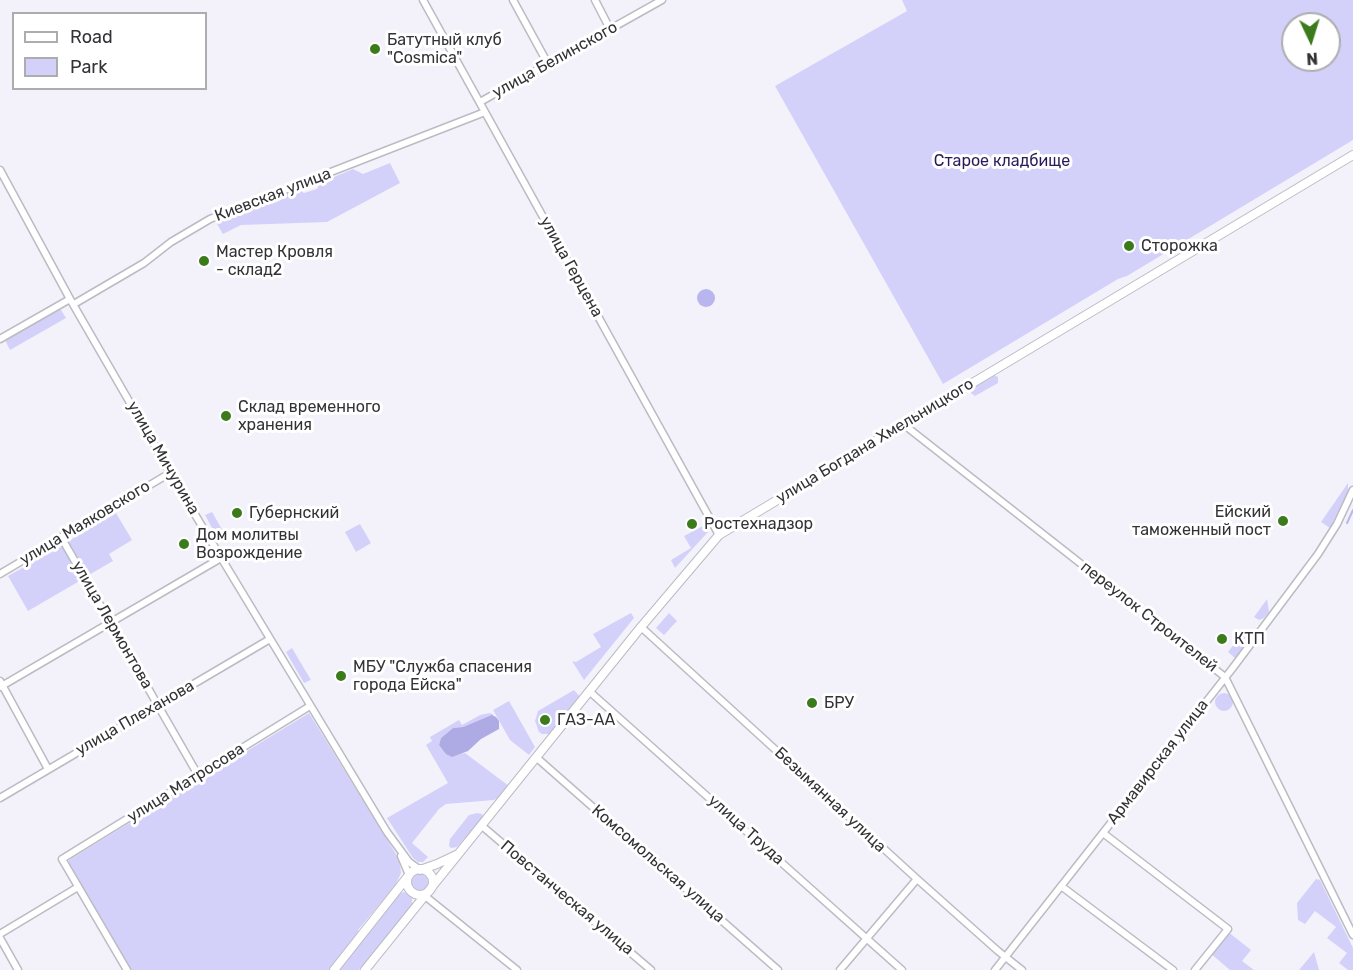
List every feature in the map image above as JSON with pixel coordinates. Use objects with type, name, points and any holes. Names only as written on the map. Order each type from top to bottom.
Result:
[{"type":"main road","name":"улица Богдана Хмельницкого","points":[[366,970],[641,627],[719,535],[1353,155]]},
{"type":"main road","name":"улица Богдана Хмельницкого","points":[[420,870],[460,853]]},
{"type":"main road","points":[[334,970],[409,875],[414,871],[428,872],[431,876],[432,884],[427,893],[420,895],[412,892],[407,883],[409,875]]},
{"type":"street","name":"улица Герцена","points":[[423,0],[719,535]]},
{"type":"street","points":[[513,0],[548,64]]},
{"type":"street","points":[[595,0],[610,29]]},
{"type":"street","name":"улица Белинского","points":[[480,102],[662,0]]},
{"type":"street","name":"Киевская улица","points":[[0,339],[144,263],[171,242],[210,219],[485,112]]},
{"type":"street","name":"улица Мичурина","points":[[0,170],[170,473],[389,835],[409,875]]},
{"type":"street","name":"переулок Строителей","points":[[903,424],[1225,677],[1353,935]]},
{"type":"street","name":"улица Маяковского","points":[[0,574],[170,473]]},
{"type":"street","name":"Армавирская улица","points":[[995,970],[1225,677],[1328,539],[1353,490]]},
{"type":"street","name":"улица Лермонтова","points":[[61,537],[198,776]]},
{"type":"street","points":[[48,769],[1,684],[111,624],[221,558]]},
{"type":"street","name":"Безымянная улица","points":[[641,627],[917,879],[1022,970]]},
{"type":"street","name":"улица Плеханова","points":[[0,798],[270,639]]},
{"type":"street","name":"улица Труда","points":[[590,691],[902,970]]},
{"type":"street","name":"улица Матросова","points":[[78,887],[62,859],[310,706]]},
{"type":"street","name":"Комсомольская улица","points":[[537,758],[778,970]]},
{"type":"street","name":"Повстанческая улица","points":[[482,826],[651,970]]},
{"type":"street","points":[[1103,833],[1228,929],[1195,970]]},
{"type":"street","name":"улица Мичурина","points":[[389,835],[409,862],[420,870]]},
{"type":"street","points":[[840,970],[917,879]]},
{"type":"street","points":[[1061,886],[1173,970]]},
{"type":"street","points":[[18,970],[0,936],[78,887],[127,970]]},
{"type":"street","points":[[427,893],[517,970]]},
{"type":"green space","name":"Старое кладбище","points":[[902,0],[1353,0],[1353,140],[943,384],[775,86],[907,11]]},
{"type":"green space","points":[[390,163],[400,183],[327,222],[241,225],[223,234],[217,224],[218,220],[298,189],[304,193],[317,189],[320,183],[353,169],[363,174]]},
{"type":"green space","points":[[58,309],[66,318],[10,350],[5,340]]},
{"type":"green space","points":[[994,375],[998,377],[998,383],[975,396],[971,393],[970,388]]},
{"type":"green space","points":[[1348,483],[1348,491],[1330,528],[1321,522]]},
{"type":"green space","points":[[212,512],[224,533],[217,537],[205,515]]},
{"type":"green space","points":[[116,513],[132,540],[109,554],[113,561],[87,576],[67,542]]},
{"type":"green space","points":[[360,524],[371,543],[356,552],[345,532]]},
{"type":"green space","points":[[707,524],[708,532],[675,568],[671,560],[691,548],[684,536]]},
{"type":"green space","points":[[63,545],[83,579],[28,611],[8,576]]},
{"type":"green space","points":[[1267,599],[1269,612],[1259,620],[1254,617]]},
{"type":"green space","points":[[631,613],[634,618],[584,680],[572,661],[576,662],[601,647],[593,634]]},
{"type":"green space","points":[[669,613],[677,621],[664,635],[656,628]]},
{"type":"green space","points":[[1245,630],[1249,633],[1249,640],[1235,658],[1228,652]]},
{"type":"green space","points":[[292,648],[311,680],[304,683],[286,652]]},
{"type":"green space","points":[[574,690],[581,698],[551,734],[539,732],[535,721],[538,711]]},
{"type":"green space","points":[[1220,693],[1228,693],[1233,698],[1231,709],[1220,711],[1215,706],[1215,698]]},
{"type":"green space","points":[[509,701],[535,747],[529,755],[510,740],[493,710]]},
{"type":"green space","points":[[309,713],[396,854],[401,873],[395,886],[358,930],[359,933],[329,970],[131,970],[68,865],[69,860]]},
{"type":"green space","points":[[490,713],[494,715],[463,727],[453,728],[441,738],[439,745],[450,756],[465,753],[509,786],[494,800],[446,804],[439,809],[412,843],[428,857],[423,862],[418,862],[387,818],[448,783],[426,745],[432,741],[430,737],[459,720],[462,725],[480,715]]},
{"type":"green space","points":[[482,814],[483,817],[457,847],[451,848],[450,839],[469,815]]},
{"type":"green space","points":[[419,873],[425,876],[428,882],[425,888],[419,891],[413,888],[410,882],[413,876]]},
{"type":"green space","points":[[1316,879],[1320,880],[1353,948],[1353,970],[1348,970],[1339,963],[1347,953],[1327,938],[1336,927],[1315,911],[1305,924],[1298,920],[1297,903]]},
{"type":"green space","points":[[404,892],[412,898],[412,905],[359,970],[339,970],[399,894]]},
{"type":"green space","points":[[1227,931],[1251,950],[1242,961],[1254,970],[1230,970],[1210,953]]},
{"type":"green space","points":[[1314,952],[1319,970],[1299,970]]},
{"type":"shaded area","points":[[706,289],[712,292],[715,298],[712,304],[706,307],[700,304],[697,298],[700,292]]},
{"type":"shaded area","points":[[492,715],[499,721],[499,729],[481,739],[468,751],[452,757],[446,754],[439,745],[441,738],[453,728],[463,727]]},
{"type":"waterway","points":[[1347,523],[1353,510]]},
{"type":"place","name":"Батутный клуб \"Cosmica\"","points":[[375,49]]},
{"type":"place","name":"Сторожка","points":[[1129,246]]},
{"type":"place","name":"Мастер Кровля - склад2","points":[[204,261]]},
{"type":"place","name":"Склад временного хранения","points":[[226,416]]},
{"type":"place","name":"Губернский","points":[[237,513]]},
{"type":"place","name":"Ейский таможенный пост","points":[[1283,521]]},
{"type":"place","name":"Ростехнадзор","points":[[692,524]]},
{"type":"place","name":"Дом молитвы Возрождение","points":[[184,544]]},
{"type":"place","name":"КТП","points":[[1222,639]]},
{"type":"place","name":"МБУ \"Служба спасения города Ейска\"","points":[[341,676]]},
{"type":"place","name":"БРУ","points":[[812,703]]},
{"type":"place","name":"ГАЗ-АА","points":[[545,720]]}]
